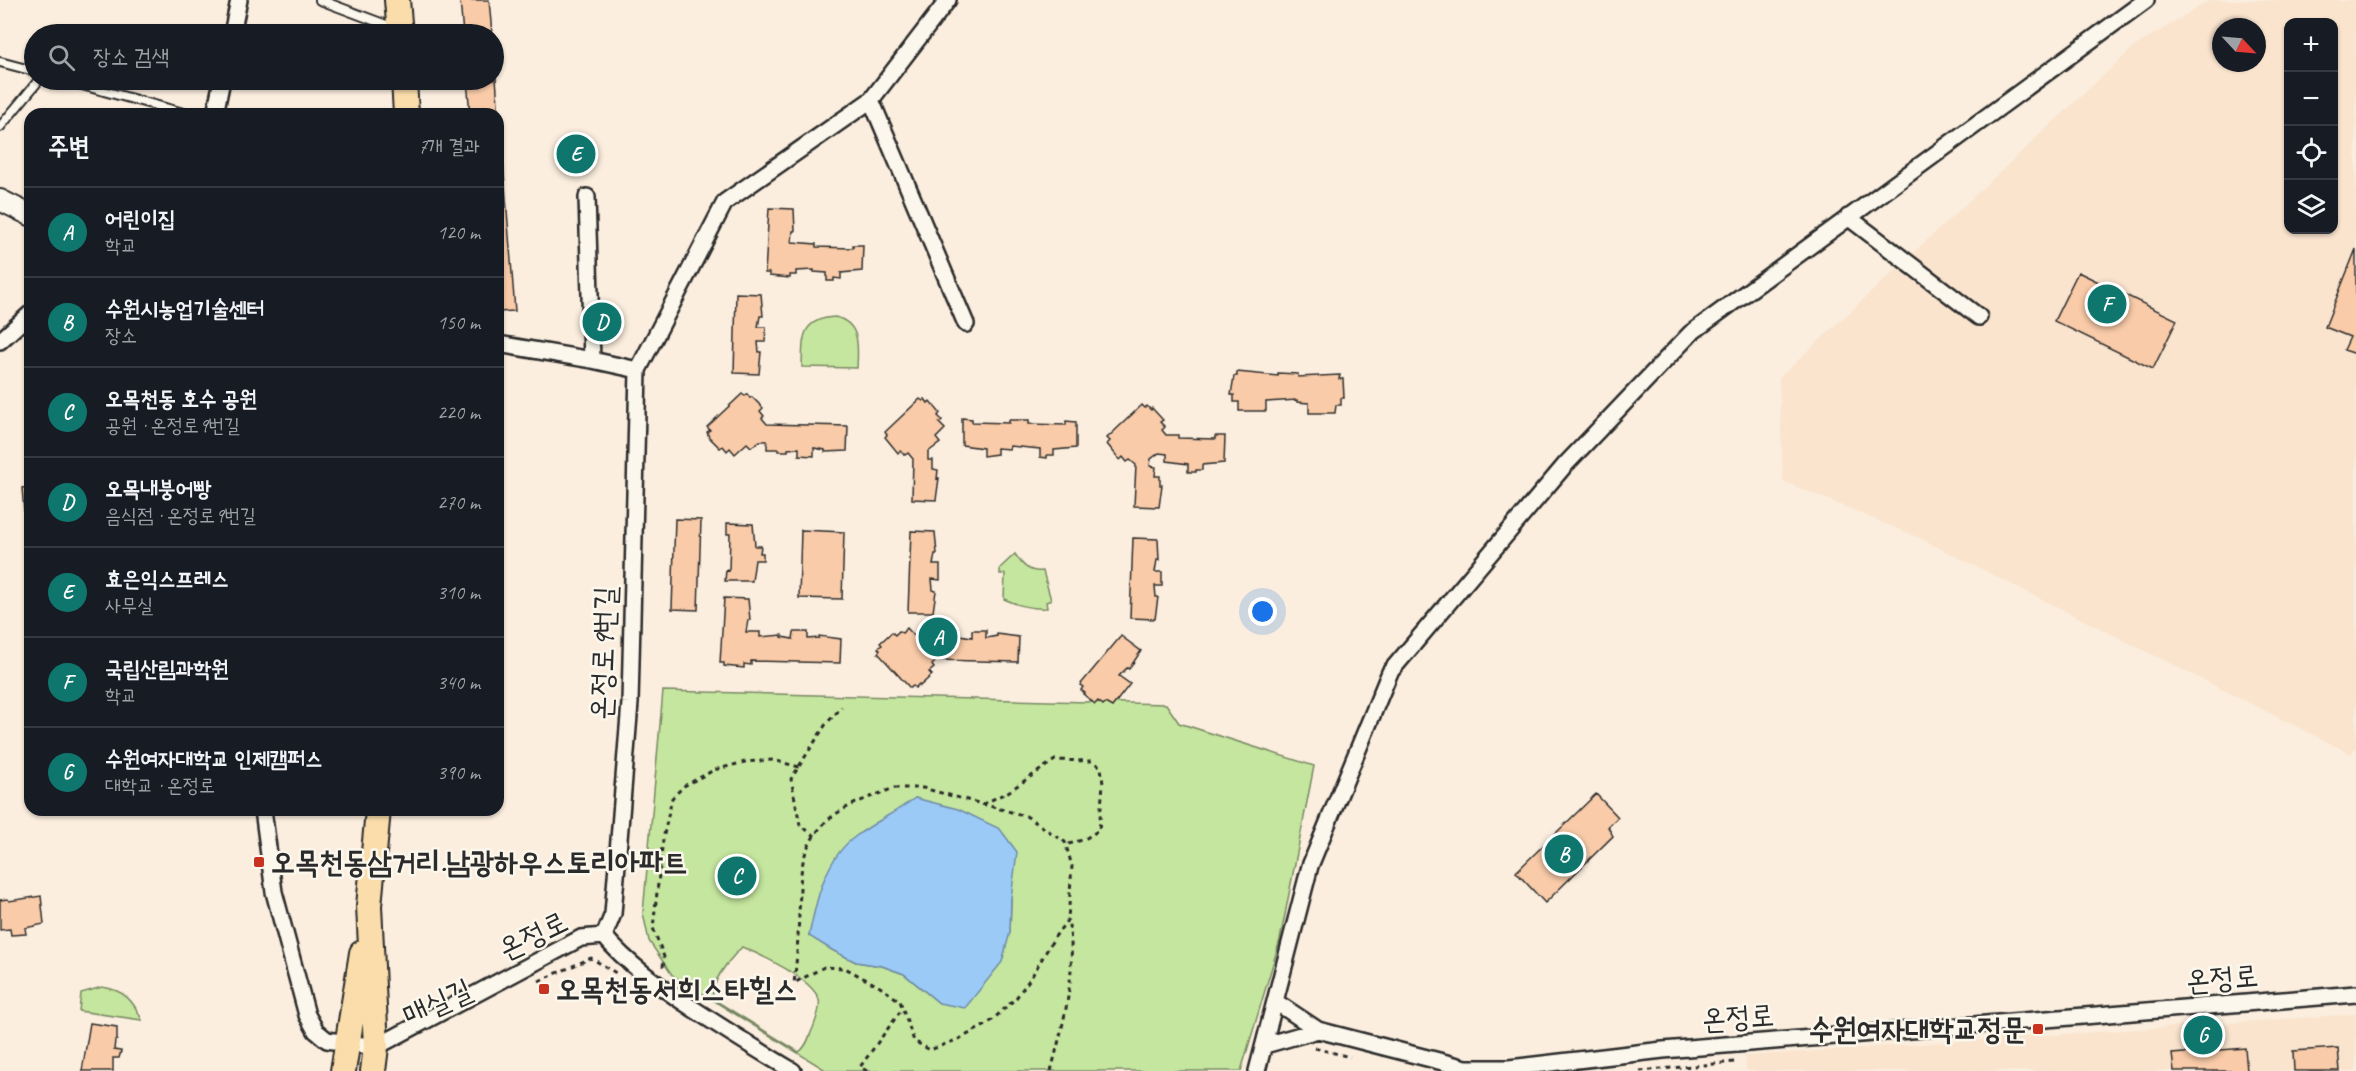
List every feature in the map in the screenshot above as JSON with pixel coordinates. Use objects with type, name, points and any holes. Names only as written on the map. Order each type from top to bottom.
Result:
[{"type":"main road","points":[[398,0],[400,24]]},
{"type":"main road","points":[[405,90],[406,108]]},
{"type":"main road","points":[[343,1071],[369,906],[377,816]]},
{"type":"main road","points":[[369,906],[376,1047],[373,1071]]},
{"type":"street","points":[[234,24],[239,0]]},
{"type":"street","points":[[504,345],[638,370],[724,202],[871,100],[948,0]]},
{"type":"street","points":[[1257,1071],[1310,866],[1390,672],[1565,465],[1691,333],[2146,0]]},
{"type":"street","points":[[216,108],[220,90]]},
{"type":"street","points":[[871,100],[966,324]]},
{"type":"street","points":[[587,197],[592,360]]},
{"type":"street","points":[[0,200],[24,212]]},
{"type":"street","points":[[1848,217],[1979,317]]},
{"type":"street","points":[[0,341],[24,319]]},
{"type":"street","name":"온정로9번길","points":[[604,936],[613,914],[630,703],[638,370]]},
{"type":"street","points":[[264,816],[274,892],[307,1015],[316,1031],[327,1040],[376,1047]]},
{"type":"street","name":"온정로","points":[[376,1047],[581,938],[604,936],[615,950],[660,986],[742,1041],[793,1071]]},
{"type":"street","name":"온정로","points":[[1318,1030],[1466,1068],[1509,1068],[1663,1050],[2356,994]]},
{"type":"street","points":[[1276,1002],[1318,1030]]},
{"type":"street","points":[[1265,1045],[1318,1030]]},
{"type":"lane","points":[[320,0],[380,24]]},
{"type":"lane","points":[[0,62],[24,68]]},
{"type":"lane","points":[[0,127],[31,90]]},
{"type":"lane","points":[[100,90],[165,108]]},
{"type":"path","points":[[815,836],[800,825],[791,779],[826,724],[842,707]]},
{"type":"path","points":[[660,986],[664,957],[653,928],[663,839],[672,798],[684,786],[714,770],[745,762],[772,760],[799,767]]},
{"type":"path","points":[[982,805],[1008,792],[1055,760],[1092,761],[1101,767],[1103,784],[1099,830],[1084,839],[1066,845]]},
{"type":"path","points":[[1051,1071],[1068,1002],[1073,944],[1068,919],[1072,866],[1066,845],[1050,830],[1026,816],[923,788],[894,788],[849,807],[822,826],[805,852],[800,873],[794,983],[824,967],[845,968],[900,1001],[914,1041],[930,1050],[959,1039],[988,1024],[1021,991],[1068,919]]},
{"type":"path","points":[[537,982],[591,958],[621,977]]},
{"type":"path","points":[[867,1071],[861,1067],[902,1009]]},
{"type":"path","points":[[1313,1048],[1355,1058]]},
{"type":"shaded area","points":[[2210,0],[2356,0],[2356,747],[2351,754],[1919,538],[1783,481],[1779,378],[2135,46]]},
{"type":"shaded area","points":[[2356,1014],[2356,1071],[1747,1071],[1744,1056]]},
{"type":"green space","points":[[835,317],[843,320],[854,330],[857,344],[857,368],[802,367],[804,339],[809,326],[815,322]]},
{"type":"green space","points":[[1015,554],[1026,567],[1034,571],[1043,571],[1051,600],[1046,602],[1047,608],[1015,604],[1004,599],[1005,574],[1000,574],[1000,568]]},
{"type":"green space","points":[[663,691],[1166,704],[1179,723],[1314,766],[1280,940],[1241,1071],[827,1071],[672,975],[649,941],[643,913]],"holes":[[[916,798],[1011,898],[1010,932],[939,1003],[904,974],[882,966],[856,962],[809,935],[895,813]],[[742,947],[797,976],[815,992],[819,1000],[818,1014],[808,1041],[799,1052],[713,999],[718,978]]]},
{"type":"green space","points":[[102,987],[110,988],[127,997],[142,1020],[79,1011],[81,993]]},
{"type":"water","points":[[915,798],[958,809],[1000,829],[1017,852],[1011,898],[1010,932],[1002,962],[965,1008],[939,1003],[904,974],[882,966],[856,962],[809,936],[819,895],[829,868],[845,845]]},
{"type":"building","points":[[460,0],[489,0],[491,24],[462,24]]},
{"type":"building","points":[[468,90],[497,90],[498,108],[469,108]]},
{"type":"building","points":[[504,173],[515,311],[504,312]]},
{"type":"building","points":[[769,208],[794,209],[795,231],[793,231],[792,242],[816,244],[816,247],[853,248],[853,245],[863,245],[862,271],[841,273],[841,279],[834,278],[834,281],[827,281],[827,273],[814,272],[814,270],[796,271],[796,275],[790,275],[790,278],[769,276],[769,273],[765,273]]},
{"type":"building","points":[[2356,249],[2356,354],[2344,350],[2350,337],[2325,327]]},
{"type":"building","points":[[2078,272],[2177,320],[2153,369],[2054,321]]},
{"type":"building","points":[[736,293],[761,294],[763,316],[760,316],[758,327],[766,327],[765,342],[758,342],[759,352],[761,352],[759,374],[734,373]]},
{"type":"building","points":[[1237,372],[1278,376],[1278,373],[1298,374],[1298,377],[1340,375],[1339,379],[1343,379],[1344,398],[1341,398],[1341,405],[1336,405],[1335,413],[1309,413],[1309,403],[1297,402],[1297,400],[1266,402],[1266,411],[1239,411],[1239,402],[1234,402],[1234,395],[1231,395],[1234,376],[1237,376]]},
{"type":"building","points":[[742,394],[752,397],[763,408],[760,411],[767,424],[848,426],[847,451],[825,452],[825,450],[814,448],[814,456],[799,455],[799,448],[788,449],[788,451],[767,449],[767,441],[760,441],[751,447],[747,443],[735,454],[730,448],[727,451],[723,446],[720,448],[709,437],[707,432],[710,430],[707,427]]},
{"type":"building","points":[[920,399],[923,401],[925,399],[928,403],[930,401],[940,413],[938,416],[942,420],[939,423],[945,429],[936,438],[940,443],[928,452],[928,460],[933,460],[933,469],[938,470],[936,500],[912,499],[913,459],[908,453],[905,455],[900,451],[898,453],[885,437],[887,435],[885,432]]},
{"type":"building","points":[[1142,405],[1151,410],[1152,408],[1163,420],[1160,422],[1165,427],[1162,430],[1166,435],[1178,435],[1178,438],[1215,439],[1215,436],[1225,436],[1224,463],[1202,465],[1202,470],[1196,470],[1196,472],[1188,472],[1188,464],[1167,461],[1167,454],[1159,453],[1151,459],[1150,466],[1156,467],[1155,476],[1160,476],[1160,485],[1162,485],[1159,507],[1134,506],[1136,465],[1130,460],[1127,462],[1123,457],[1120,460],[1107,444],[1110,441],[1107,438]]},
{"type":"building","points":[[962,418],[972,419],[972,422],[1009,423],[1009,420],[1029,420],[1029,424],[1066,425],[1066,421],[1076,422],[1076,448],[1054,450],[1054,455],[1047,455],[1047,458],[1040,457],[1040,449],[1010,446],[1009,449],[997,448],[997,454],[983,456],[983,448],[962,445]]},
{"type":"building","points":[[675,519],[701,520],[698,610],[672,609]]},
{"type":"building","points":[[727,523],[753,524],[755,546],[761,546],[760,553],[763,553],[763,560],[755,560],[752,581],[725,581],[726,570],[729,571],[730,534],[727,534]]},
{"type":"building","points":[[801,530],[844,532],[842,599],[799,598]]},
{"type":"building","points":[[911,531],[935,532],[937,554],[935,554],[933,565],[940,565],[940,580],[932,579],[933,590],[936,591],[933,612],[908,612]]},
{"type":"building","points":[[1133,538],[1158,539],[1159,560],[1157,560],[1155,572],[1162,572],[1162,586],[1155,586],[1156,597],[1158,597],[1155,619],[1130,618]]},
{"type":"building","points":[[724,598],[748,599],[750,620],[748,620],[746,632],[760,632],[760,637],[782,635],[782,637],[793,639],[794,632],[808,632],[808,639],[819,638],[819,636],[841,639],[840,663],[751,661],[751,665],[744,664],[744,668],[724,666],[724,663],[720,663]]},
{"type":"building","points":[[907,628],[918,640],[924,634],[931,642],[938,643],[939,635],[960,633],[960,635],[972,637],[972,630],[986,630],[986,638],[997,636],[997,634],[1019,637],[1018,662],[937,660],[932,665],[934,668],[929,672],[932,675],[920,686],[919,684],[915,688],[913,686],[910,688],[878,653],[880,650],[878,648],[882,645],[880,643],[892,632],[895,635]]},
{"type":"building","points":[[1121,636],[1141,651],[1129,669],[1127,668],[1119,676],[1130,684],[1112,707],[1098,701],[1095,704],[1083,694],[1085,693],[1081,690],[1083,687],[1080,685]]},
{"type":"building","points":[[1596,794],[1618,817],[1608,827],[1613,836],[1545,903],[1516,872]]},
{"type":"building","points":[[41,896],[44,924],[25,928],[26,934],[11,935],[10,929],[0,930],[0,900],[8,899],[9,901]]},
{"type":"building","points":[[90,1023],[117,1027],[114,1050],[121,1051],[119,1058],[113,1058],[113,1071],[82,1071]]},
{"type":"building","points":[[2245,1048],[2247,1071],[2174,1071],[2172,1054]]},
{"type":"building","points":[[2338,1048],[2340,1071],[2294,1071],[2293,1051]]},
{"type":"place","name":"효은익스프레스","points":[[576,154]]},
{"type":"place","name":"국립산림과학원","points":[[2107,304]]},
{"type":"place","name":"오목내붕어빵","points":[[602,322]]},
{"type":"place","name":"어린이집","points":[[938,637]]},
{"type":"place","name":"수원시농업기술센터","points":[[1564,854]]},
{"type":"place","name":"오목천동삼거리.남광하우스토리아파트","points":[[259,862]]},
{"type":"place","name":"오목천동 호수 공원","points":[[737,876]]},
{"type":"place","name":"오목천동서희스타힐스","points":[[544,989]]},
{"type":"place","name":"수원여자대학교정문","points":[[2038,1029]]},
{"type":"place","name":"수원여자대학교 인제캠퍼스","points":[[2203,1035]]}]
